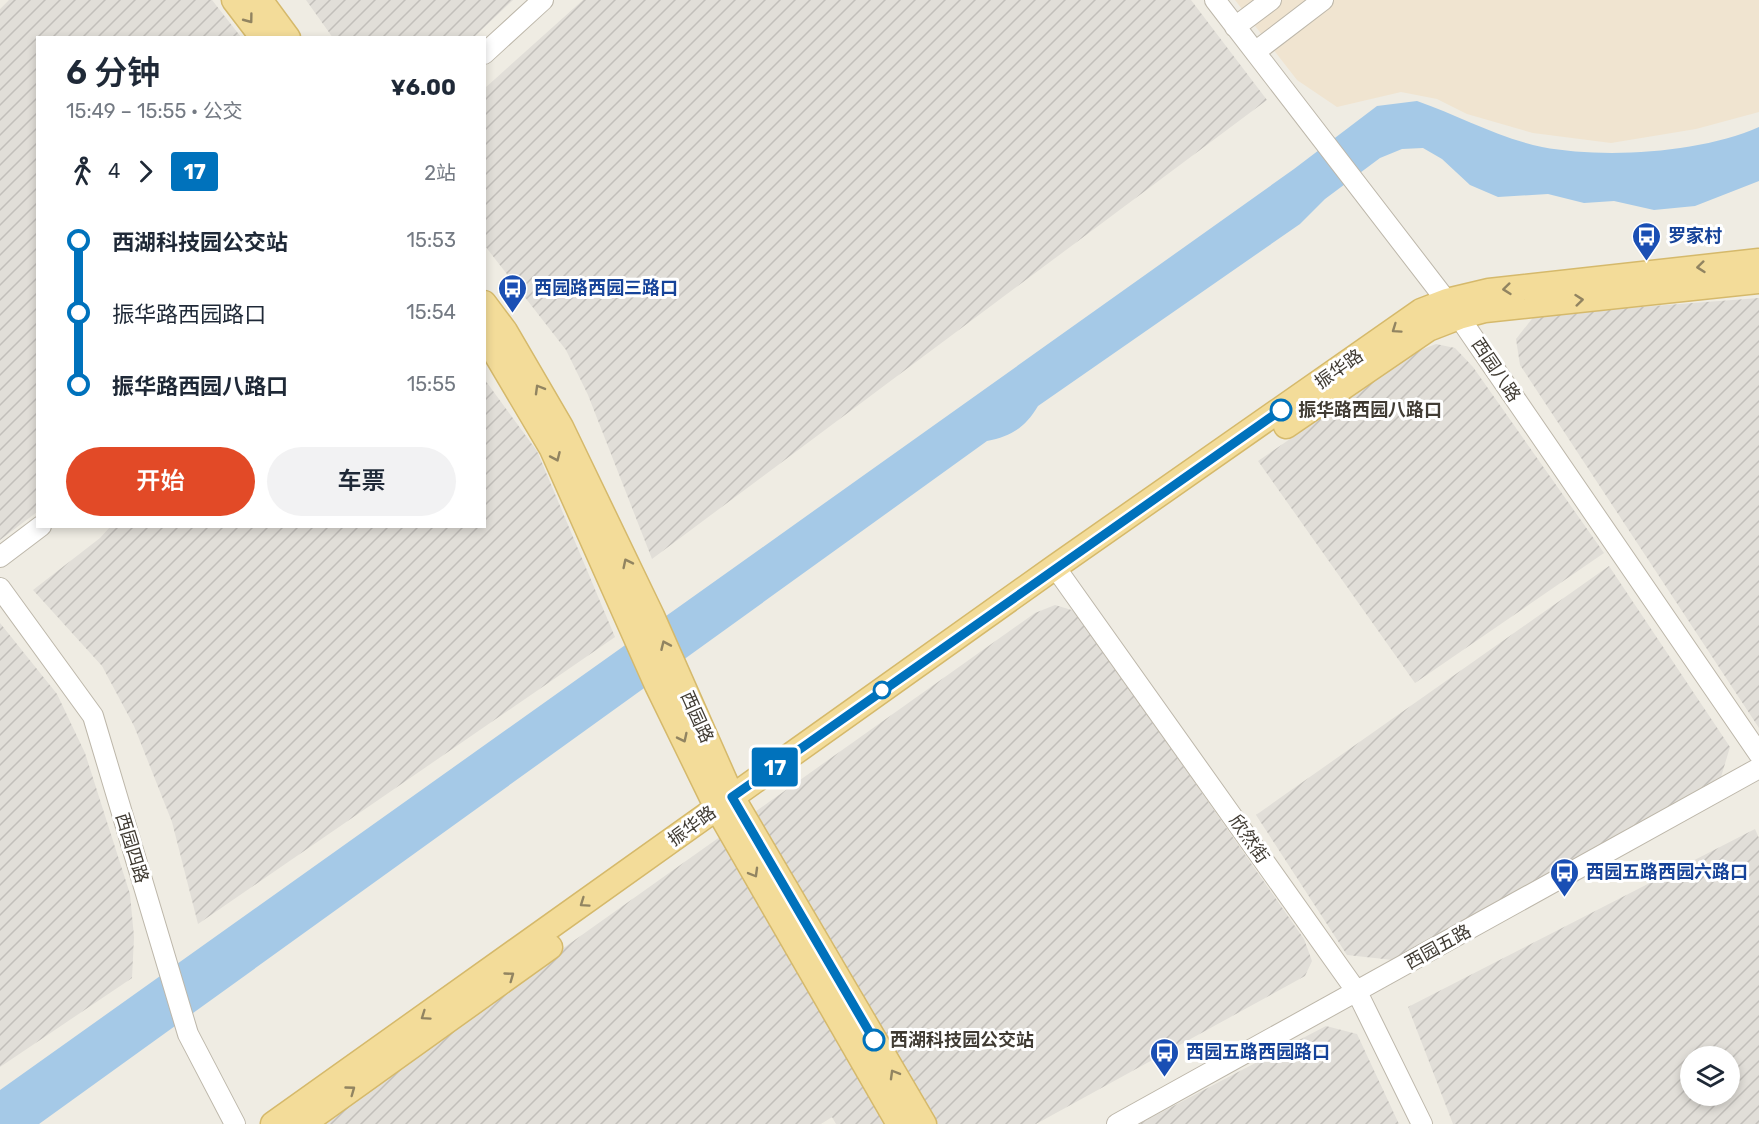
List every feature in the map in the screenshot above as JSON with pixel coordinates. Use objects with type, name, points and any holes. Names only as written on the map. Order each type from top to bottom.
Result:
[{"type":"main road","points":[[234,0],[261,36]]},
{"type":"main road","points":[[260,0],[287,36]]},
{"type":"main road","name":"振华路","points":[[303,1124],[728,810],[1059,572],[1428,329],[1453,309],[1489,291],[1759,261]]},
{"type":"main road","name":"振华路","points":[[1453,309],[1485,310],[1759,281]]},
{"type":"main road","name":"西园路","points":[[486,306],[505,331],[561,427],[652,616],[668,679],[728,810],[898,1124]]},
{"type":"main road","name":"西园路","points":[[486,337],[552,449],[633,631],[668,679]]},
{"type":"main road","name":"振华路","points":[[273,1124],[728,810]]},
{"type":"main road","name":"西园路","points":[[728,810],[924,1124]]},
{"type":"street","points":[[486,52],[543,0]]},
{"type":"street","name":"西园八路","points":[[1215,0],[1453,309],[1759,754]]},
{"type":"street","points":[[1235,27],[1271,0]]},
{"type":"street","points":[[1255,52],[1323,0]]},
{"type":"street","points":[[0,556],[38,528]]},
{"type":"street","name":"欣然街","points":[[1059,572],[1357,992],[1422,1124]]},
{"type":"street","name":"西园四路","points":[[0,588],[93,716],[188,1034],[235,1124]]},
{"type":"street","name":"西园五路","points":[[1117,1124],[1759,768]]},
{"type":"shaded area","points":[[9,0],[212,0],[240,36],[36,36],[36,513],[0,540],[0,9]]},
{"type":"shaded area","points":[[306,0],[513,0],[475,36],[332,36]]},
{"type":"shaded area","points":[[583,0],[1191,0],[1267,100],[652,559],[588,395],[566,350],[486,247],[486,87]]},
{"type":"shaded area","points":[[1235,0],[1759,0],[1759,112],[1696,129],[1611,143],[1533,133],[1467,114],[1437,99],[1401,92],[1337,107],[1297,80]]},
{"type":"shaded area","points":[[1759,298],[1759,728],[1520,365],[1516,339],[1535,315]]},
{"type":"shaded area","points":[[1436,344],[1455,348],[1473,367],[1604,553],[1415,683],[1258,461],[1418,351]]},
{"type":"shaded area","points":[[486,381],[537,451],[615,637],[198,924],[172,822],[134,726],[102,666],[33,590],[100,538],[109,528],[486,528]]},
{"type":"shaded area","points":[[1609,566],[1730,747],[1721,777],[1393,960],[1347,955],[1256,815]]},
{"type":"shaded area","points":[[1055,605],[1075,611],[1304,939],[1312,961],[1305,976],[1036,1124],[836,1124],[832,1117],[821,1124],[316,1124],[1035,613]]},
{"type":"shaded area","points":[[0,623],[57,694],[85,753],[130,894],[134,937],[132,978],[0,1067]]},
{"type":"shaded area","points":[[1755,829],[1759,838],[1759,1124],[1453,1124],[1408,1007]]},
{"type":"shaded area","points":[[1326,1026],[1357,1034],[1399,1124],[1139,1124]]},
{"type":"water","points":[[1417,101],[1510,138],[1567,151],[1623,153],[1681,148],[1735,136],[1759,127],[1759,181],[1695,206],[1654,210],[1614,201],[1584,203],[1548,194],[1498,197],[1470,185],[1442,159],[1423,148],[1402,149],[1380,158],[1325,199],[1300,224],[1038,406],[1017,430],[987,441],[39,1124],[0,1124],[0,1090],[1294,169],[1377,106]]},
{"type":"bus line","name":"17","points":[[874,1040],[732,797],[1055,567],[1281,410]]},
{"type":"place","name":"罗家村","points":[[1647,262]]},
{"type":"place","name":"西园路西园三路口","points":[[513,314]]},
{"type":"place","name":"振华路西园八路口","points":[[1281,410]]},
{"type":"place","name":"西园五路西园六路口","points":[[1565,898]]},
{"type":"place","name":"西湖科技园公交站","points":[[874,1040]]},
{"type":"place","name":"西园五路西园路口","points":[[1165,1078]]}]
